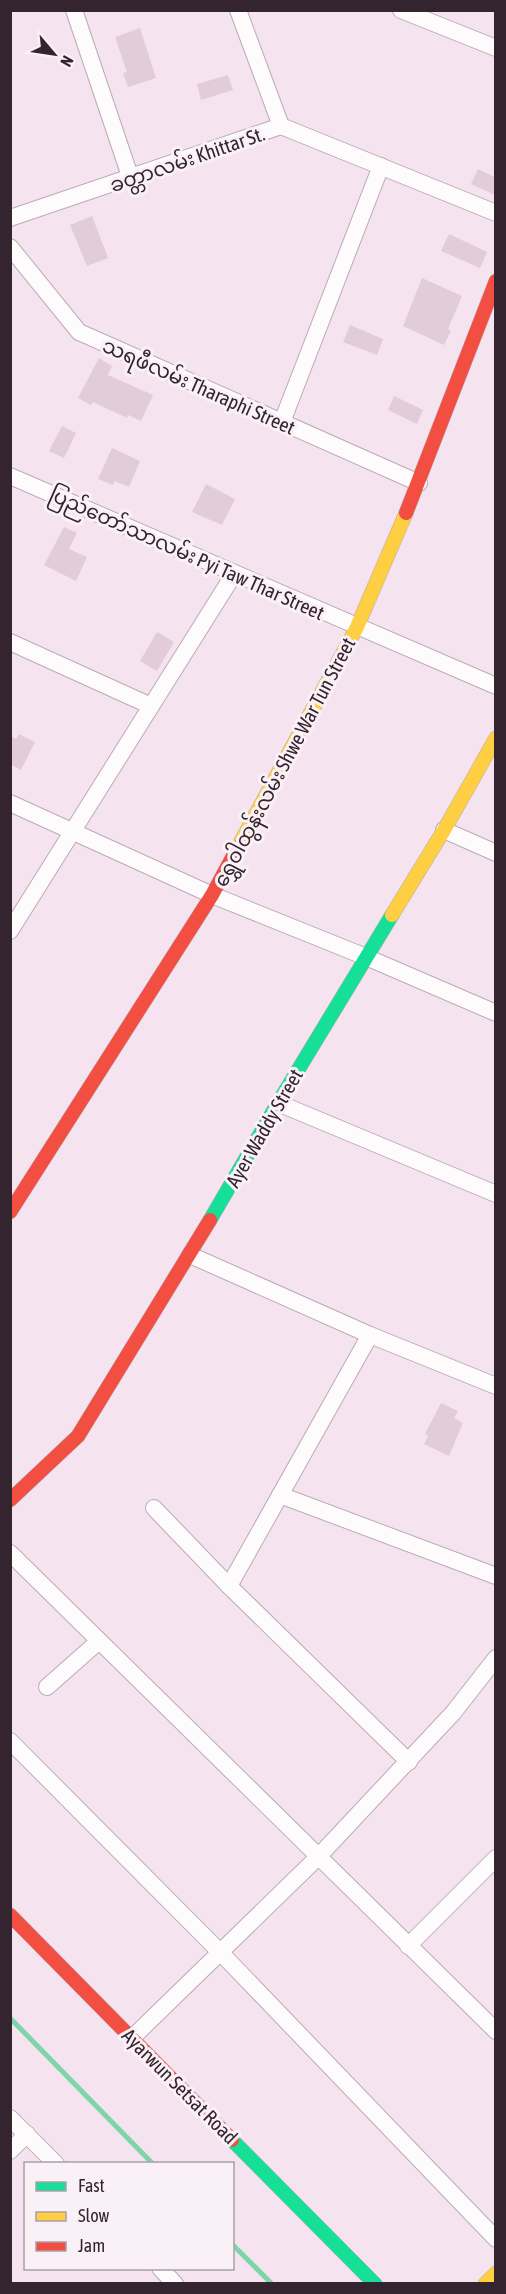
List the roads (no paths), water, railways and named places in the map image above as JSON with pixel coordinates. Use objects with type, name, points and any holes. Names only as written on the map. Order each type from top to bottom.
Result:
[{"type":"street","points":[[75,10],[130,179]]},
{"type":"street","points":[[238,10],[280,126]]},
{"type":"street","points":[[401,10],[495,48]]},
{"type":"street","name":"ခတ္တာလမ်း Khittar St.","points":[[10,219],[280,126],[495,213]]},
{"type":"street","points":[[282,422],[381,166]]},
{"type":"street","name":"သရဖီလမ်း Tharaphi Street","points":[[10,247],[79,332],[420,483]]},
{"type":"street","name":"ရွှေဝါထွန်းလမ်း Shwe War Tun Street","points":[[10,1212],[212,895],[357,627],[420,483],[495,281]]},
{"type":"street","name":"ပြည်တော်သာလမ်း Pyi Taw Thar Street","points":[[10,476],[495,686]]},
{"type":"street","points":[[10,931],[234,574]]},
{"type":"street","points":[[10,642],[151,706]]},
{"type":"street","name":"Ayer Waddy Street","points":[[10,1500],[78,1436],[190,1256],[278,1103],[444,830],[495,738]]},
{"type":"street","points":[[10,803],[212,895],[366,957],[495,1013]]},
{"type":"street","points":[[444,830],[495,853]]},
{"type":"street","points":[[278,1103],[495,1194]]},
{"type":"street","points":[[190,1256],[370,1335],[495,1386]]},
{"type":"street","points":[[229,1586],[370,1335]]},
{"type":"street","points":[[280,1495],[495,1576]]},
{"type":"street","points":[[154,1508],[229,1586],[410,1762]]},
{"type":"street","points":[[10,1553],[495,2031]]},
{"type":"street","points":[[47,1687],[99,1641]]},
{"type":"street","points":[[132,2038],[318,1857],[410,1762],[453,1713],[495,1658]]},
{"type":"street","points":[[11,1744],[221,1953],[495,2239]]},
{"type":"street","points":[[408,1946],[495,1858]]},
{"type":"street","name":"Ayarwun Setsat Road","points":[[10,1915],[375,2283]]},
{"type":"street","points":[[10,2118],[55,2162]]},
{"type":"street","points":[[10,2151],[27,2134]]},
{"type":"street","points":[[162,2270],[175,2283]]},
{"type":"street","points":[[485,2283],[495,2273]]},
{"type":"waterway","points":[[10,2018],[151,2162]]},
{"type":"waterway","points":[[234,2246],[272,2284]]}]
